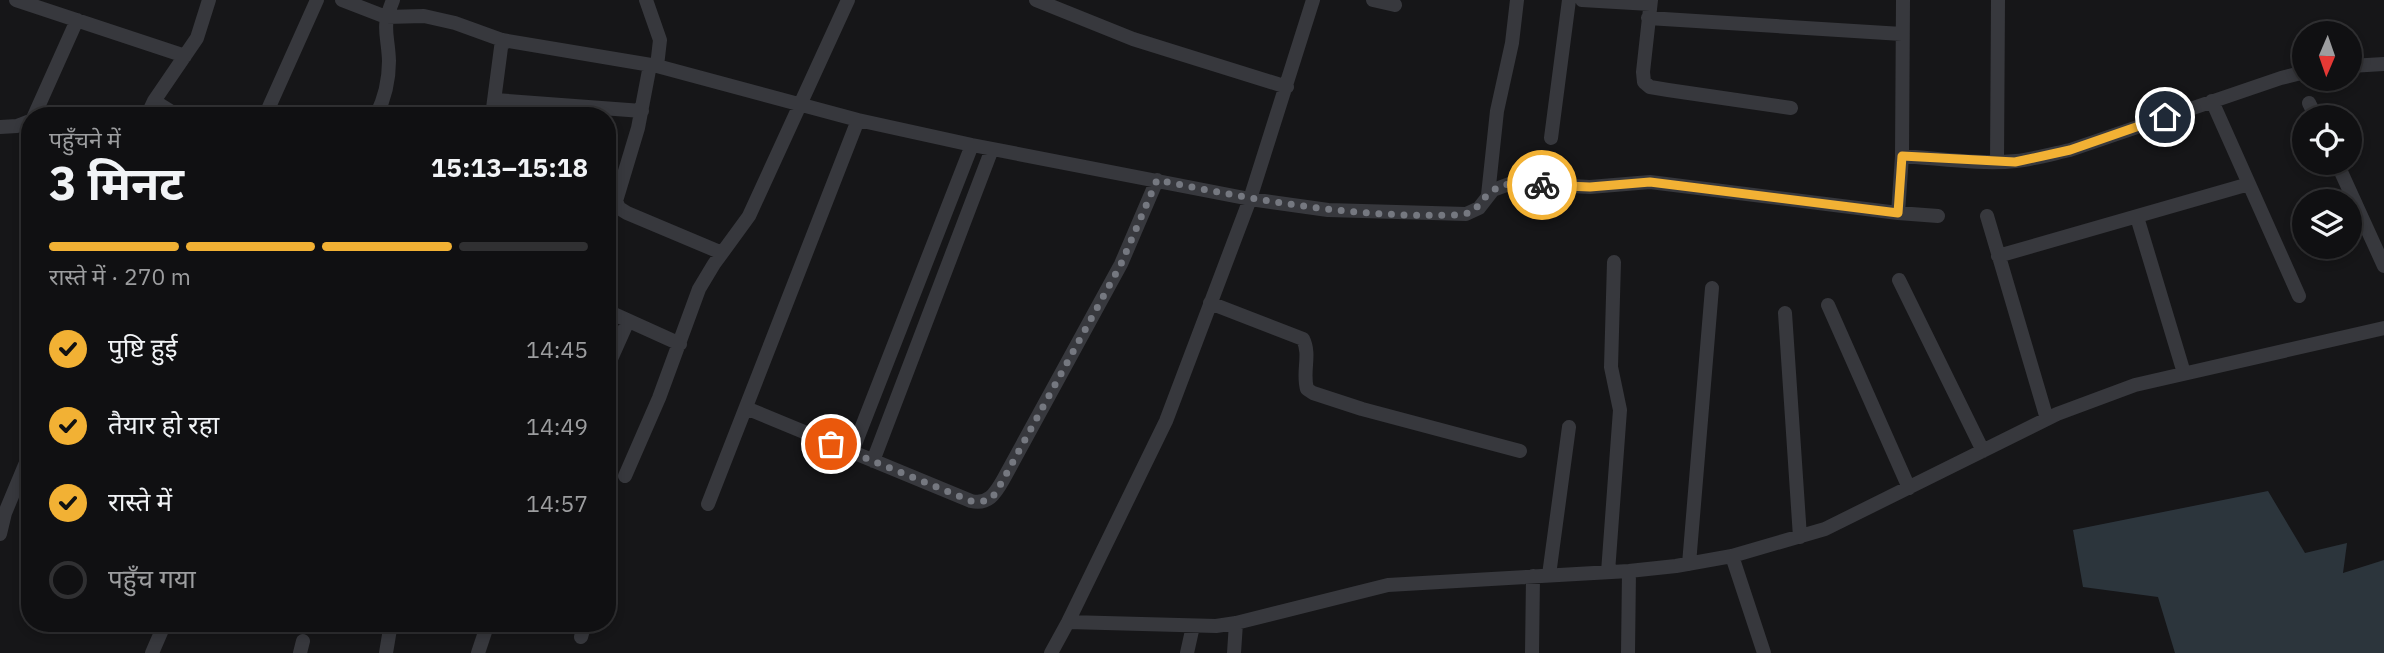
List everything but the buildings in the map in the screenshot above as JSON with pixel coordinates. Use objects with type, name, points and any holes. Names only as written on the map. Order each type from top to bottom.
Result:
[{"type":"street","points":[[16,0],[185,56]]},
{"type":"street","points":[[151,107],[197,38],[209,0]]},
{"type":"street","points":[[269,107],[317,0]]},
{"type":"street","points":[[342,0],[386,17],[424,16],[455,23],[502,40],[653,66],[859,120],[992,149],[1250,199],[1328,211],[1451,215],[1479,208],[1488,195],[1497,111],[1517,0]]},
{"type":"street","points":[[380,107],[388,82],[386,17],[393,0]]},
{"type":"street","points":[[646,0],[660,40],[616,201],[619,208],[626,213],[722,253]]},
{"type":"street","points":[[625,477],[680,344],[699,289],[748,216],[848,0]]},
{"type":"street","points":[[1036,0],[1133,39],[1287,87]]},
{"type":"street","points":[[1051,653],[1166,421],[1250,199],[1313,0]]},
{"type":"street","points":[[1373,0],[1395,5]]},
{"type":"street","points":[[1552,138],[1569,0]]},
{"type":"street","points":[[1582,0],[1902,34]]},
{"type":"street","points":[[1898,213],[1902,156],[1903,0]]},
{"type":"street","points":[[1997,162],[1998,0]]},
{"type":"street","points":[[1650,7],[1643,72],[1644,82],[1650,87],[1791,108]]},
{"type":"street","points":[[38,107],[77,20]]},
{"type":"street","points":[[494,107],[502,40]]},
{"type":"street","points":[[2362,65],[2384,64]]},
{"type":"street","points":[[1902,156],[2015,162],[2070,150],[2292,76]]},
{"type":"street","points":[[495,100],[559,107]]},
{"type":"street","points":[[154,101],[164,107]]},
{"type":"street","points":[[2212,101],[2300,296]]},
{"type":"street","points":[[616,112],[642,111]]},
{"type":"street","points":[[708,504],[859,120]]},
{"type":"street","points":[[0,127],[21,124]]},
{"type":"street","points":[[852,452],[972,145]]},
{"type":"street","points":[[873,461],[992,149]]},
{"type":"street","points":[[2342,175],[2384,266]]},
{"type":"street","points":[[746,408],[971,501],[987,501],[995,494],[1121,264],[1157,180]]},
{"type":"street","points":[[1488,195],[1512,183],[1590,187],[1650,182],[1938,216]]},
{"type":"street","points":[[1998,256],[2249,184]]},
{"type":"street","points":[[1987,216],[2048,419]]},
{"type":"street","points":[[2137,217],[2184,373]]},
{"type":"street","points":[[1608,572],[1619,411],[1610,357],[1614,262]]},
{"type":"street","points":[[1899,281],[1983,451]]},
{"type":"street","points":[[1689,564],[1712,288]]},
{"type":"street","points":[[1210,303],[1303,339],[1307,353],[1305,382],[1313,393],[1362,409],[1520,451]]},
{"type":"street","points":[[1829,305],[1909,488]]},
{"type":"street","points":[[1785,313],[1800,537]]},
{"type":"street","points":[[616,316],[680,344]]},
{"type":"street","points":[[616,348],[628,321]]},
{"type":"street","points":[[1068,622],[1216,626],[1388,585],[1629,571],[1732,556],[1825,529],[2048,419],[2135,385],[2384,328]]},
{"type":"street","points":[[900,329],[920,337]]},
{"type":"street","points":[[1549,575],[1569,427]]},
{"type":"street","points":[[0,534],[5,513],[21,475]]},
{"type":"street","points":[[1732,556],[1764,653]]},
{"type":"street","points":[[1628,653],[1629,571]]},
{"type":"street","points":[[1532,653],[1533,576]]},
{"type":"street","points":[[1234,653],[1236,623]]},
{"type":"street","points":[[1187,653],[1193,626]]},
{"type":"street","points":[[152,653],[161,632]]},
{"type":"street","points":[[386,653],[390,632]]},
{"type":"street","points":[[478,653],[485,632]]},
{"type":"shaded area","points":[[2268,491],[2305,553],[2347,543],[2343,573],[2384,560],[2384,653],[2175,653],[2158,597],[2083,587],[2073,530]]},
{"type":"way so far","points":[[831,444],[971,501],[987,501],[995,494],[1105,295],[1157,180],[1250,199],[1328,211],[1451,215],[1466,214],[1479,208],[1493,190],[1512,183],[1542,185]]},
{"type":"route","points":[[1542,185],[1590,187],[1650,182],[1898,213],[1902,156],[2015,162],[2070,150],[2165,117]]}]
